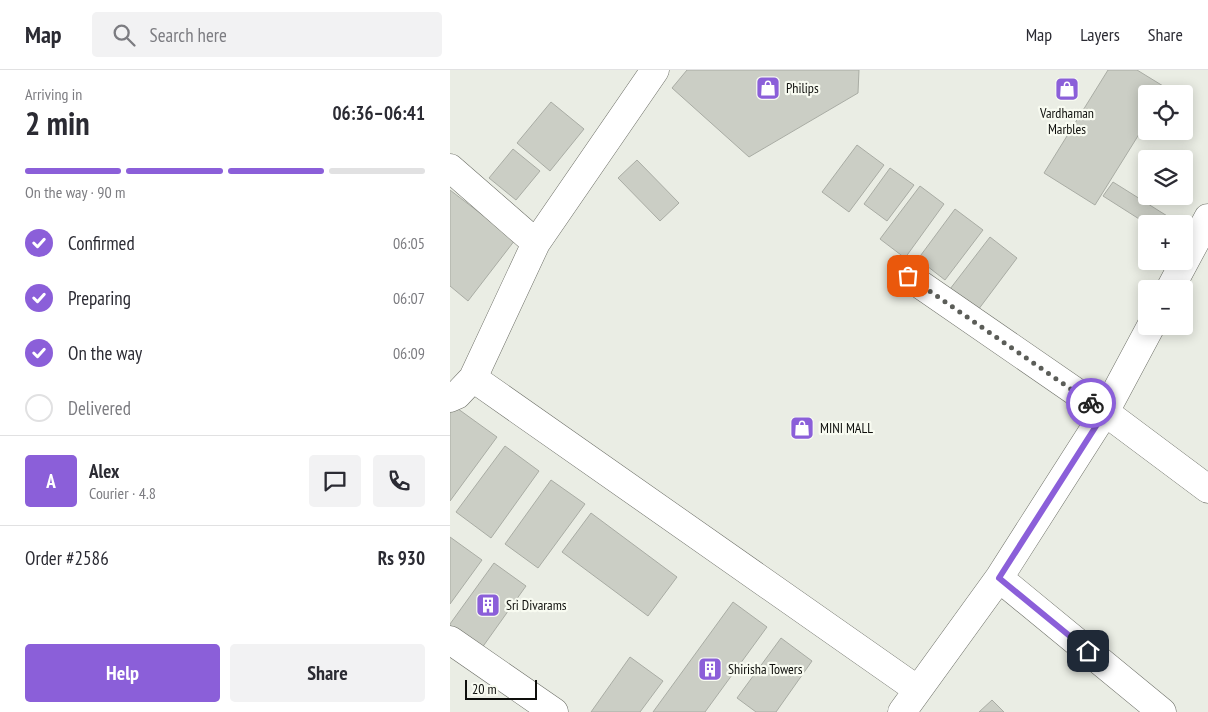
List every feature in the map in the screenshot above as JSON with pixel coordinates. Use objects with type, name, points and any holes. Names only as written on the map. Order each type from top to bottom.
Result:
[{"type":"street","points":[[450,398],[457,395],[473,378],[536,243],[655,70]]},
{"type":"street","points":[[450,168],[536,243]]},
{"type":"street","points":[[1175,280],[1208,218]]},
{"type":"street","points":[[908,276],[1105,412],[1208,488]]},
{"type":"street","points":[[902,712],[999,578],[1105,412],[1146,335]]},
{"type":"street","points":[[473,378],[918,690]]},
{"type":"street","points":[[999,578],[1162,712]]},
{"type":"street","points":[[450,640],[554,712]]},
{"type":"building","points":[[687,70],[859,70],[858,93],[749,157],[672,88]]},
{"type":"building","points":[[1108,70],[1137,70],[1161,85],[1138,85],[1138,136],[1095,205],[1044,173]]},
{"type":"building","points":[[551,102],[584,129],[550,171],[517,143]]},
{"type":"building","points":[[857,145],[884,165],[849,212],[822,192]]},
{"type":"building","points":[[513,149],[540,171],[516,200],[489,178]]},
{"type":"building","points":[[637,160],[679,203],[660,221],[618,178]]},
{"type":"building","points":[[890,168],[914,185],[887,221],[864,204]]},
{"type":"building","points":[[1113,182],[1138,198],[1138,205],[1150,205],[1166,215],[1138,215],[1138,218],[1103,196]]},
{"type":"building","points":[[920,186],[944,204],[905,258],[880,239]]},
{"type":"building","points":[[450,190],[515,240],[468,301],[450,286]]},
{"type":"building","points":[[955,209],[983,230],[945,280],[918,259]]},
{"type":"building","points":[[990,237],[1017,258],[978,310],[950,289]]},
{"type":"building","points":[[454,406],[497,437],[450,501],[450,412]]},
{"type":"building","points":[[505,446],[539,471],[491,538],[456,512]]},
{"type":"building","points":[[551,480],[585,504],[538,568],[505,544]]},
{"type":"building","points":[[591,513],[677,577],[648,616],[562,552]]},
{"type":"building","points":[[450,537],[482,560],[450,604]]},
{"type":"building","name":"Sri Divarams","points":[[494,563],[526,586],[479,652],[450,631],[450,624]]},
{"type":"building","name":"Shirisha Towers","points":[[733,602],[767,627],[705,712],[653,712]]},
{"type":"building","points":[[781,638],[812,661],[776,712],[756,712],[737,698]]},
{"type":"building","points":[[630,657],[663,681],[640,712],[591,712]]},
{"type":"building","points":[[992,700],[1004,712],[979,712]]},
{"type":"way so far","points":[[908,276],[1091,403]]},
{"type":"place","name":"Philips","points":[[768,88]]},
{"type":"place","name":"Vardhaman Marbles","points":[[1067,89]]},
{"type":"place","name":"MINI MALL","points":[[802,428]]},
{"type":"place","name":"Sri Divarams","points":[[488,605]]},
{"type":"place","name":"Shirisha Towers","points":[[710,669]]},
{"type":"route","points":[[1088,651],[999,578],[1105,412],[1091,403]]}]
